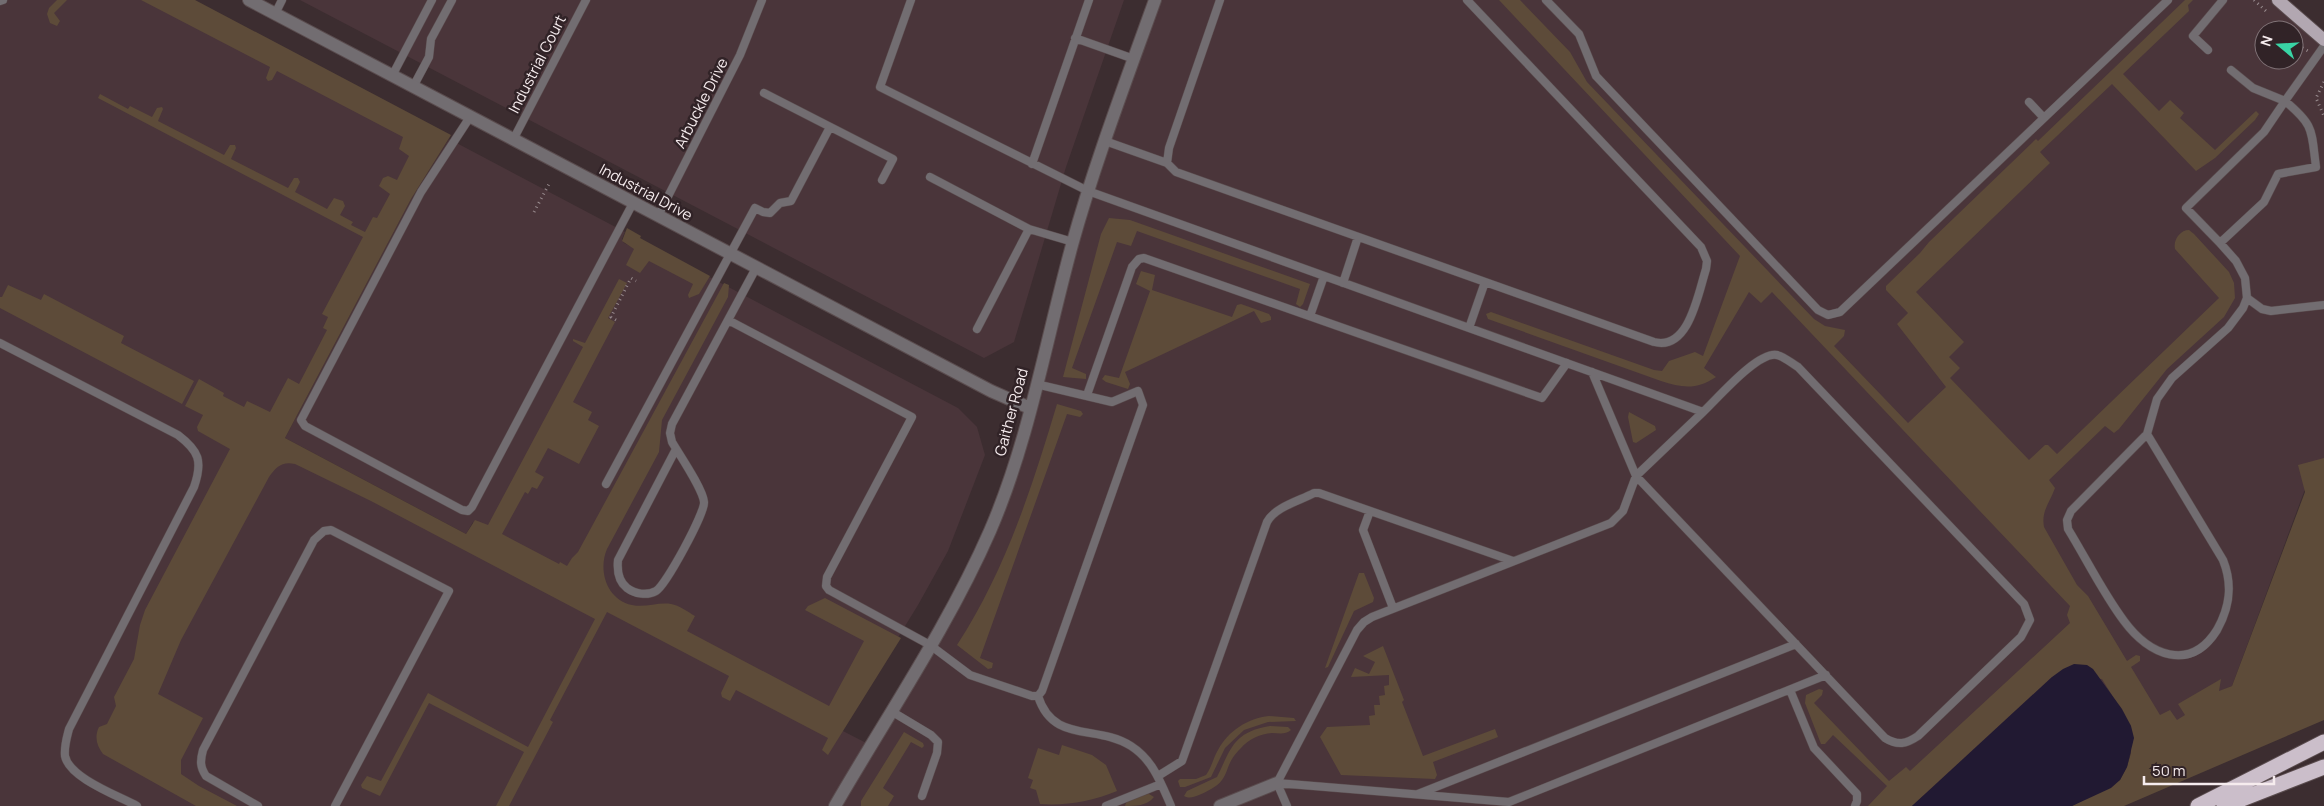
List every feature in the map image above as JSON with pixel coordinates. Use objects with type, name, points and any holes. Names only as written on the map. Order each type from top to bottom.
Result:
[{"type":"highway","points":[[2198,806],[2324,742]]},
{"type":"highway","points":[[2224,806],[2324,767]]},
{"type":"main road","points":[[2278,0],[2324,40]]},
{"type":"street","name":"Industrial Drive","points":[[249,0],[991,392],[1030,408]]},
{"type":"street","name":"Gaither Road","points":[[835,806],[971,573],[991,530],[1010,478],[1088,192],[1155,0]]},
{"type":"street","points":[[1220,806],[1277,783]]},
{"type":"lane","points":[[275,14],[282,0]]},
{"type":"lane","points":[[392,76],[432,0]]},
{"type":"lane","points":[[413,88],[429,57],[431,39],[452,0]]},
{"type":"lane","name":"Industrial Court","points":[[513,140],[586,0]]},
{"type":"lane","name":"Arbuckle Drive","points":[[658,216],[740,55],[762,0]]},
{"type":"lane","points":[[911,0],[880,87],[1088,192],[1703,412]]},
{"type":"lane","points":[[1032,164],[1089,0]]},
{"type":"lane","points":[[1167,163],[1169,148],[1220,0]]},
{"type":"lane","points":[[1105,141],[1167,163],[1176,172],[1654,342],[1664,344],[1678,338],[1685,329],[1706,269],[1707,261],[1697,241],[1467,0]]},
{"type":"lane","points":[[1546,0],[1578,34],[1596,76],[1818,310],[1828,315],[1840,312],[2168,0]]},
{"type":"lane","points":[[2208,50],[2193,36],[2222,0]]},
{"type":"lane","points":[[1075,38],[1134,59]]},
{"type":"lane","points":[[2147,434],[2223,560],[2228,573],[2228,601],[2220,624],[2201,648],[2194,653],[2180,657],[2174,657],[2154,648],[2125,622],[2067,525],[2071,511],[2147,434],[2153,407],[2161,391],[2180,369],[2228,328],[2243,308],[2247,298],[2247,288],[2242,269],[2186,208],[2264,132],[2324,46]]},
{"type":"lane","points":[[2220,243],[2264,202],[2278,174],[2320,166],[2310,126],[2302,115],[2286,101],[2253,88],[2231,70]]},
{"type":"lane","points":[[764,92],[892,159],[882,180]]},
{"type":"lane","points":[[2029,102],[2044,118]]},
{"type":"lane","points":[[470,117],[421,192],[302,417],[302,422],[305,426],[462,510],[470,509],[633,203]]},
{"type":"lane","points":[[606,484],[755,208],[763,212],[770,212],[780,203],[791,201],[830,127]]},
{"type":"lane","points":[[930,177],[1029,229],[1073,242]]},
{"type":"lane","points":[[977,329],[1029,229]]},
{"type":"lane","points":[[1343,283],[1358,237]]},
{"type":"lane","points":[[1087,395],[1132,268],[1139,259],[1150,259],[1542,398],[1567,363]]},
{"type":"lane","points":[[676,450],[618,560],[618,571],[621,581],[627,588],[636,592],[651,593],[663,584],[704,507],[703,495],[670,437],[672,424],[756,268]]},
{"type":"lane","points":[[1310,316],[1324,276]]},
{"type":"lane","points":[[1469,328],[1485,282]]},
{"type":"lane","points":[[2247,298],[2262,309],[2271,311],[2324,305]]},
{"type":"lane","points":[[728,320],[912,417],[827,577],[826,586],[832,592],[930,645],[970,675],[1032,696],[1038,696]]},
{"type":"lane","points":[[0,342],[178,435],[190,444],[198,456],[199,472],[194,487],[69,729],[65,743],[65,757],[72,769],[84,778],[137,806]]},
{"type":"lane","points":[[1277,783],[1357,630],[1368,620],[1393,608],[1614,520],[1623,511],[1636,476],[1754,363],[1764,356],[1776,355],[1788,360],[1798,368],[2010,590],[2028,612],[2030,620],[2021,637],[1918,736],[1902,744],[1893,743],[1885,738],[1636,476],[1592,372]]},
{"type":"lane","points":[[1036,384],[1112,402],[1138,391],[1143,405],[1042,691],[1038,696]]},
{"type":"lane","points":[[1106,806],[1160,780],[1182,760],[1271,516],[1316,492],[1513,561]]},
{"type":"lane","points":[[1370,510],[1363,530],[1393,608]]},
{"type":"lane","points":[[258,806],[206,776],[200,760],[203,750],[314,540],[324,530],[331,530],[449,591],[336,806]]},
{"type":"lane","points":[[1416,795],[1796,644]]},
{"type":"lane","points":[[1277,783],[1416,795],[1492,804],[1513,801],[1826,675]]},
{"type":"lane","points":[[1790,690],[1814,748],[1857,794],[1855,806]]},
{"type":"lane","points":[[1038,696],[1043,708],[1055,722],[1072,731],[1100,735],[1125,743],[1139,752],[1160,780],[1170,806]]},
{"type":"lane","points":[[891,711],[931,735],[938,742],[937,753],[922,796]]},
{"type":"lane","points":[[1277,783],[1287,806]]},
{"type":"path","points":[[2324,82],[2316,98],[2324,116]]},
{"type":"path","points":[[534,212],[549,184]]},
{"type":"path","points":[[616,320],[611,317],[631,278],[636,281]]},
{"type":"shaded area","points":[[0,0],[168,0],[433,139],[273,440],[476,547],[473,522],[466,534],[285,438],[411,199],[449,139],[625,232],[622,239],[624,243],[634,248],[639,240],[958,408],[977,427],[985,455],[948,551],[918,605],[841,730],[874,747],[975,575],[1097,180],[1158,0],[2273,0],[2297,20],[2254,20],[2254,70],[2304,70],[2304,26],[2324,43],[2324,459],[2308,481],[2232,686],[2202,699],[2182,721],[1888,806],[0,806]]},
{"type":"shaded area","points":[[57,0],[67,0],[54,13],[60,21],[57,26],[50,23],[47,14],[49,8]]},
{"type":"shaded area","points":[[141,0],[195,0],[451,135],[411,199],[285,438],[466,534],[475,520],[488,525],[583,347],[573,341],[573,339],[585,343],[619,279],[627,283],[608,318],[615,322],[573,402],[592,412],[588,420],[599,426],[579,464],[548,448],[535,472],[544,477],[537,489],[532,487],[528,494],[525,492],[502,534],[559,564],[560,562],[567,566],[578,552],[724,283],[729,285],[728,297],[662,420],[659,452],[607,549],[604,557],[604,574],[610,590],[623,602],[637,606],[666,604],[680,607],[695,616],[687,631],[829,706],[864,641],[805,610],[808,606],[825,598],[901,638],[828,755],[822,750],[828,738],[736,690],[730,701],[722,697],[721,693],[729,676],[607,612],[550,720],[553,722],[509,806],[496,806],[524,752],[429,703],[380,796],[362,788],[361,785],[367,776],[381,781],[428,693],[528,747],[595,619],[371,501],[290,463],[283,464],[274,470],[269,477],[181,640],[158,694],[203,718],[181,760],[181,774],[237,806],[196,806],[103,754],[97,741],[97,731],[99,727],[107,724],[116,706],[114,697],[134,659],[140,625],[145,610],[230,449],[198,431],[197,427],[203,415],[185,406],[199,379],[224,393],[223,396],[244,407],[247,401],[270,412],[288,378],[299,384],[327,330],[323,328],[328,317],[322,314],[363,237],[98,98],[100,94],[128,109],[130,106],[152,117],[157,108],[162,107],[163,109],[158,121],[224,155],[230,145],[235,145],[236,148],[231,159],[288,188],[294,178],[298,178],[300,182],[295,192],[327,209],[334,198],[343,201],[345,206],[340,215],[353,222],[351,225],[365,232],[373,217],[377,218],[390,194],[379,186],[383,178],[388,176],[397,180],[409,156],[399,149],[403,137],[277,71],[272,80],[268,81],[266,78],[270,67]]},
{"type":"shaded area","points":[[300,0],[1124,0],[1066,167],[1014,342],[984,358]]},
{"type":"shaded area","points":[[1499,0],[1520,0],[1570,52],[1587,82],[1814,319],[1825,326],[1845,330],[1844,336],[1834,346],[1908,423],[1946,387],[1897,324],[1908,313],[1886,290],[1886,286],[2036,139],[2038,141],[2185,0],[2193,0],[2188,5],[2189,11],[2123,74],[2159,111],[2170,100],[2184,113],[2180,118],[2215,150],[2256,111],[2259,114],[2255,120],[2215,158],[2196,171],[2112,84],[2040,152],[2050,163],[1916,292],[1964,342],[1949,357],[1960,368],[1950,378],[2029,460],[2045,445],[2048,445],[2057,454],[2219,298],[2175,249],[2176,239],[2180,234],[2189,230],[2194,234],[2229,272],[2234,283],[2235,298],[2224,317],[2167,369],[2119,429],[2114,433],[2105,426],[2049,480],[2055,488],[2045,511],[2044,527],[2077,585],[2088,596],[2127,661],[2136,655],[2140,656],[2140,661],[2131,667],[2160,715],[2170,710],[2177,720],[2185,715],[2178,704],[2221,679],[2219,691],[2232,686],[2305,492],[2298,465],[2324,458],[2324,720],[2124,806],[2072,806],[2120,780],[2127,767],[2131,753],[2131,726],[2102,679],[2052,677],[1912,806],[1868,806],[1887,786],[1833,735],[1825,744],[1821,744],[1805,703],[1806,695],[1819,689],[1823,690],[1822,695],[1814,703],[1889,781],[1906,767],[1910,771],[2070,623],[2067,615],[2070,606],[1772,292],[1761,303],[1749,292],[1704,368],[1716,377],[1696,386],[1676,385],[1661,381],[1488,319],[1486,314],[1491,312],[1654,370],[1662,371],[1669,361],[1695,352],[1703,356],[1740,256]]},
{"type":"shaded area","points":[[1109,218],[1130,220],[1310,284],[1303,304],[1300,307],[1296,304],[1300,289],[1137,231],[1131,246],[1117,242],[1072,368],[1086,374],[1086,379],[1063,377],[1101,234]]},
{"type":"shaded area","points":[[627,228],[641,236],[640,238],[710,276],[699,294],[689,298],[688,295],[693,284],[649,261],[640,273],[626,265],[634,249],[622,241]]},
{"type":"shaded area","points":[[1141,271],[1155,275],[1152,290],[1232,317],[1237,305],[1241,304],[1269,314],[1271,320],[1261,323],[1254,311],[1125,372],[1130,384],[1128,389],[1106,382],[1102,379],[1105,375],[1119,378],[1150,291],[1136,284]]},
{"type":"shaded area","points":[[8,285],[41,300],[44,294],[124,336],[121,343],[194,381],[182,404],[0,308],[0,297],[2,297]]},
{"type":"shaded area","points":[[1057,404],[1081,411],[1083,414],[1080,417],[1067,414],[980,658],[993,663],[992,668],[988,669],[957,645],[989,588],[1016,528],[1038,467]]},
{"type":"shaded area","points":[[1629,412],[1655,426],[1656,430],[1636,443],[1633,442],[1628,417]]},
{"type":"shaded area","points":[[1359,573],[1364,573],[1374,598],[1373,602],[1354,611],[1328,667],[1325,668]]},
{"type":"shaded area","points":[[1383,646],[1423,756],[1495,729],[1498,737],[1433,762],[1437,775],[1435,779],[1341,775],[1320,737],[1327,727],[1370,725],[1369,716],[1375,715],[1374,705],[1380,705],[1379,696],[1385,695],[1384,686],[1389,685],[1389,675],[1351,677],[1355,668],[1369,674],[1375,662],[1363,656]]},
{"type":"shaded area","points":[[2074,664],[2087,665],[2093,669],[2122,709],[2131,726],[2134,738],[2127,767],[2120,780],[2111,788],[2072,806],[1912,806],[2052,677]]},
{"type":"shaded area","points":[[1269,716],[1294,718],[1296,721],[1268,722],[1244,730],[1225,748],[1211,777],[1185,787],[1180,787],[1178,781],[1180,779],[1196,779],[1206,775],[1222,743],[1233,731],[1254,719]]},
{"type":"shaded area","points":[[1270,726],[1288,727],[1291,730],[1284,733],[1263,734],[1251,740],[1234,755],[1223,779],[1211,790],[1190,798],[1184,796],[1187,791],[1217,777],[1230,750],[1241,737]]},
{"type":"shaded area","points":[[904,732],[923,743],[924,746],[922,748],[911,742],[883,788],[894,796],[888,806],[861,806],[861,801]]},
{"type":"shaded area","points":[[1062,745],[1092,755],[1106,765],[1117,791],[1079,802],[1040,804],[1036,790],[1030,788],[1033,780],[1028,778],[1038,748],[1059,755]]},
{"type":"shaded area","points":[[1149,794],[1154,797],[1144,804],[1125,806],[1131,798]]}]
